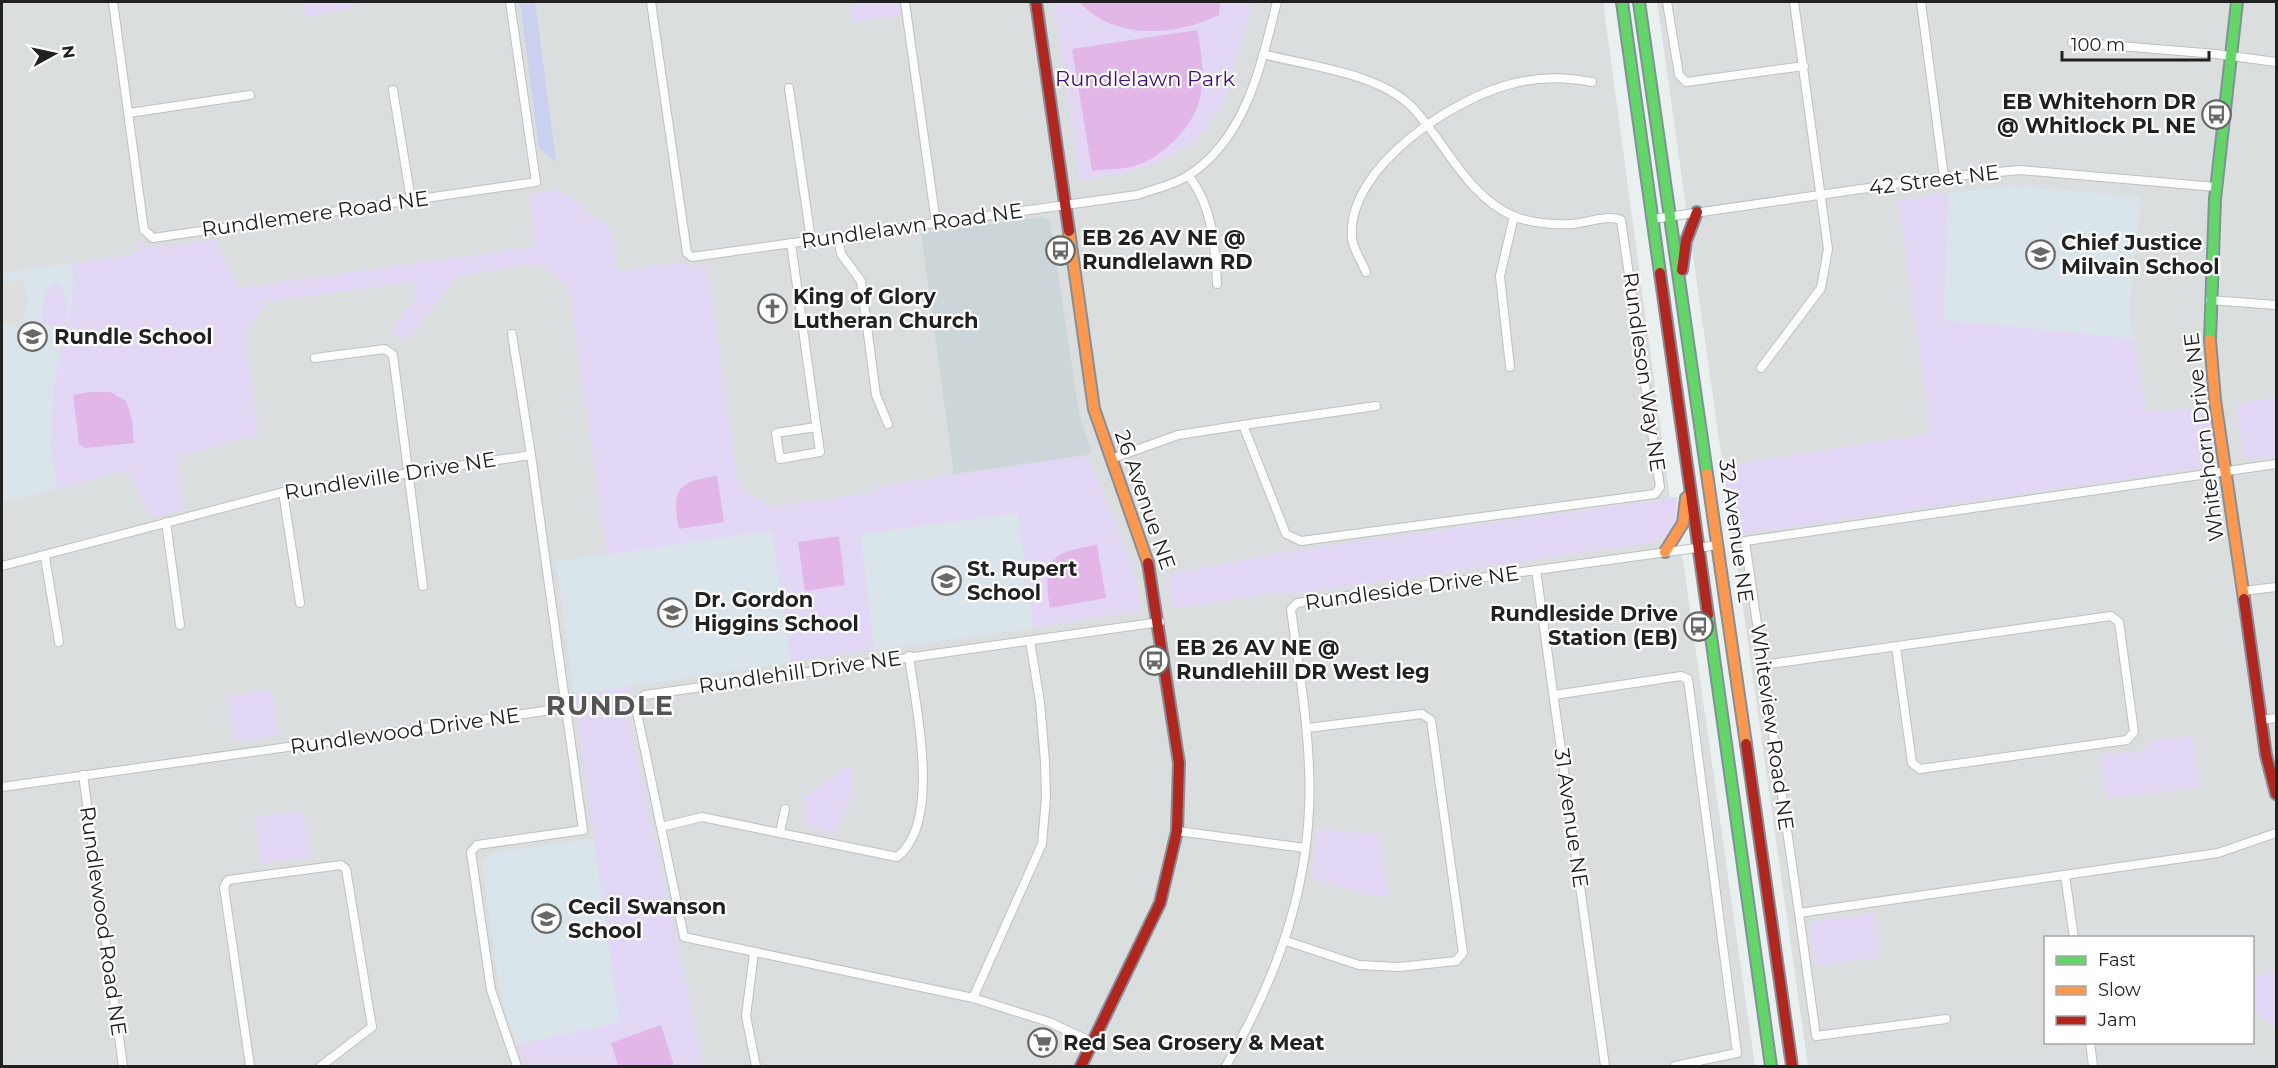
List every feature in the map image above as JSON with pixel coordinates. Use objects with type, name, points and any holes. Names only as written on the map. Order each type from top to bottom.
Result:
[{"type":"main road","name":"26 Avenue NE","points":[[1036,2],[1094,409],[1151,573],[1179,763],[1177,831],[1160,903],[1081,1066]]},
{"type":"main road","name":"32 Avenue NE","points":[[1622,2],[1771,1066]]},
{"type":"main road","name":"32 Avenue NE","points":[[1639,2],[1792,1066]]},
{"type":"main road","name":"Whitehorn Drive NE","points":[[2237,2],[2233,56],[2216,187],[2210,300],[2210,349],[2261,720],[2277,794]]},
{"type":"main road","points":[[1680,283],[1686,241],[1697,212]]},
{"type":"main road","points":[[1665,552],[1683,523],[1688,477]]},
{"type":"street","name":"Rundlemere Road NE","points":[[113,2],[144,230],[153,238],[536,182],[510,2]]},
{"type":"street","name":"Rundlelawn Road NE","points":[[651,2],[687,253],[692,257],[1137,195],[1189,176],[1214,155],[1233,130],[1248,102],[1278,2]]},
{"type":"street","points":[[905,2],[936,223]]},
{"type":"street","points":[[1667,2],[1679,75],[1686,82],[1804,66]]},
{"type":"street","points":[[1761,368],[1821,288],[1828,249],[1794,2]]},
{"type":"street","points":[[1921,2],[1944,177]]},
{"type":"street","points":[[2072,42],[2277,62]]},
{"type":"street","name":"Rundleson Way NE","points":[[1243,425],[1286,534],[1301,541],[1655,494],[1660,487],[1624,224],[1617,218],[1570,224],[1538,222],[1514,216],[1485,199],[1411,107],[1392,92],[1366,80],[1263,54]]},
{"type":"street","points":[[1366,272],[1352,239],[1356,205],[1378,171],[1396,151],[1427,126],[1470,97],[1514,83],[1563,76],[1592,82]]},
{"type":"street","points":[[789,88],[811,240]]},
{"type":"street","points":[[393,90],[411,200]]},
{"type":"street","points":[[129,113],[250,95]]},
{"type":"street","name":"42 Street NE","points":[[1653,219],[1944,177],[2020,170],[2216,187]]},
{"type":"street","points":[[1189,176],[1203,198],[1215,235],[1217,284]]},
{"type":"street","points":[[1510,367],[1500,276],[1514,216]]},
{"type":"street","points":[[838,236],[841,254],[861,281],[876,395],[888,424]]},
{"type":"street","points":[[791,243],[820,452],[780,459],[776,433],[816,427]]},
{"type":"street","points":[[2210,300],[2277,304]]},
{"type":"street","points":[[512,334],[584,830],[477,846],[471,852],[491,990],[517,1066]]},
{"type":"street","points":[[315,358],[385,349],[393,355],[423,586]]},
{"type":"street","points":[[1111,459],[1185,433],[1376,406]]},
{"type":"street","name":"Rundleville Drive NE","points":[[2,566],[284,492],[408,471],[531,455]]},
{"type":"street","points":[[2225,471],[2277,464]]},
{"type":"street","name":"Whiteview Road NE","points":[[1946,1019],[1816,1036],[1745,541],[2225,471]]},
{"type":"street","points":[[284,492],[300,603]]},
{"type":"street","points":[[166,522],[180,625]]},
{"type":"street","name":"Rundleside Drive NE","points":[[1226,1066],[1256,1015],[1286,941],[1301,880],[1309,789],[1306,728],[1291,609],[1297,603],[1718,545]]},
{"type":"street","points":[[45,556],[59,642]]},
{"type":"street","name":"31 Avenue NE","points":[[1536,570],[1605,1066]]},
{"type":"street","points":[[2243,591],[2277,587]]},
{"type":"street","points":[[1763,665],[2111,616],[2119,622],[2134,732],[2127,740],[1920,769],[1911,763],[1896,648]]},
{"type":"street","name":"Rundlehill Drive NE","points":[[1092,1042],[1049,1022],[973,998],[684,937],[635,703],[645,695],[1160,622]]},
{"type":"street","points":[[973,998],[1042,844],[1046,798],[1045,762],[1040,702],[1030,640]]},
{"type":"street","points":[[661,827],[702,817],[897,857],[905,851],[921,807],[924,777],[909,656]]},
{"type":"street","points":[[1554,695],[1681,676],[1688,679],[1737,1053],[1675,1066]]},
{"type":"street","name":"Rundlewood Drive NE","points":[[2,787],[566,708]]},
{"type":"street","points":[[1286,941],[1359,965],[1399,967],[1456,961],[1463,953],[1431,720],[1422,714],[1306,728]]},
{"type":"street","points":[[2261,720],[2277,718]]},
{"type":"street","name":"Rundlewood Road NE","points":[[83,776],[123,1066]]},
{"type":"street","points":[[780,833],[785,809]]},
{"type":"street","points":[[1177,831],[1305,848]]},
{"type":"street","points":[[1799,913],[2218,853],[2277,833]]},
{"type":"street","points":[[250,1066],[224,886],[228,880],[341,865],[346,869],[372,1027],[321,1066]]},
{"type":"street","points":[[2066,875],[2074,936]]},
{"type":"street","points":[[754,953],[746,1016],[756,1066]]},
{"type":"street","points":[[2090,1044],[2093,1066]]},
{"type":"shaded area","points":[[2,2],[1603,2],[1670,498],[1677,497],[1676,519],[1672,533],[1683,560],[1755,1066],[2,1066]]},
{"type":"shaded area","points":[[520,2],[535,2],[556,162],[539,148]]},
{"type":"shaded area","points":[[1657,2],[2276,2],[2276,1066],[1808,1066]]},
{"type":"shaded area","name":"Chief Justice Milvain School","points":[[2015,186],[2141,197],[2129,313],[2134,339],[1943,320],[1948,192]]},
{"type":"shaded area","points":[[1042,217],[1050,220],[1079,413],[1091,452],[1088,455],[954,474],[921,233]]},
{"type":"shaded area","name":"Rundle School","points":[[72,263],[76,287],[54,387],[51,448],[58,489],[2,502],[2,273]]},
{"type":"shaded area","points":[[23,279],[29,302],[20,329],[2,323],[2,282]]},
{"type":"shaded area","name":"St. Rupert School","points":[[1018,513],[1034,628],[874,650],[860,534]]},
{"type":"shaded area","name":"Dr. Gordon Higgins School","points":[[772,529],[791,662],[574,695],[556,562]]},
{"type":"shaded area","name":"Cecil Swanson School","points":[[594,838],[620,1023],[517,1044],[504,1007],[497,973],[482,865],[490,853]]},
{"type":"shaded area","points":[[1059,1038],[1067,1042],[1069,1052],[1062,1066],[1045,1066]]},
{"type":"green space","points":[[304,2],[352,2],[353,9],[306,16]]},
{"type":"green space","points":[[852,2],[905,2],[907,14],[851,22]]},
{"type":"green space","name":"Rundlelawn Park","points":[[1054,2],[1253,2],[1222,107],[1195,141],[1157,163],[1125,173],[1080,180]]},
{"type":"green space","points":[[1079,2],[1220,2],[1219,15],[1202,22],[1183,28],[1146,31],[1127,29],[1110,23]]},
{"type":"green space","points":[[1197,30],[1202,61],[1202,90],[1193,117],[1184,130],[1173,142],[1145,162],[1124,168],[1092,171],[1072,49]]},
{"type":"green space","points":[[559,190],[611,229],[617,271],[681,262],[691,267],[707,266],[738,485],[769,507],[875,492],[875,486],[1088,455],[1131,561],[1141,607],[1139,611],[1034,628],[1018,513],[860,534],[874,650],[791,662],[772,530],[607,555],[569,287],[539,264],[457,276],[407,342],[391,330],[416,298],[413,282],[267,302],[245,332],[259,435],[177,457],[183,509],[150,519],[129,470],[58,489],[54,464],[52,412],[54,387],[71,310],[72,263],[139,253],[138,241],[149,248],[217,239],[238,288],[536,246],[529,194]]},
{"type":"green space","points":[[1948,192],[1943,320],[2134,339],[2147,412],[2209,408],[2216,456],[2203,468],[1749,533],[1746,538],[1733,539],[1723,466],[1931,433],[1898,201]]},
{"type":"green space","points":[[54,284],[59,284],[67,304],[67,324],[63,326],[41,324],[45,293]]},
{"type":"green space","points":[[110,392],[126,401],[132,420],[134,443],[85,448],[79,444],[73,395]]},
{"type":"green space","points":[[2276,397],[2276,457],[2246,460],[2243,457],[2236,404]]},
{"type":"green space","points":[[717,476],[724,522],[679,529],[676,505],[680,490],[693,481]]},
{"type":"green space","points":[[1677,497],[1676,519],[1672,533],[1653,543],[1304,593],[1274,593],[1173,609],[1168,574],[1295,550]]},
{"type":"green space","points":[[839,536],[845,585],[805,591],[798,542]]},
{"type":"green space","points":[[1097,545],[1106,598],[1050,608],[1047,579],[1053,561],[1059,555],[1069,551]]},
{"type":"green space","points":[[629,686],[624,699],[704,1066],[527,1066],[517,1044],[620,1022],[574,695]]},
{"type":"green space","points":[[266,690],[272,694],[279,735],[235,742],[228,696]]},
{"type":"green space","points":[[2192,735],[2199,787],[2107,799],[2101,755],[2125,751],[2142,752],[2150,740]]},
{"type":"green space","points":[[852,765],[853,793],[835,834],[807,827],[803,797]]},
{"type":"green space","points":[[304,810],[311,857],[261,864],[255,817]]},
{"type":"green space","points":[[1317,829],[1379,834],[1389,895],[1368,895],[1311,878]]},
{"type":"green space","points":[[1873,912],[1880,957],[1815,967],[1810,930],[1815,921]]},
{"type":"green space","points":[[2276,971],[2276,1029],[2254,1011],[2254,976]]},
{"type":"green space","points":[[661,1025],[674,1066],[618,1066],[611,1043]]},
{"type":"traffic: fast","points":[[1622,2],[1660,273]]},
{"type":"traffic: fast","points":[[1639,2],[1707,474]]},
{"type":"traffic: fast","points":[[2210,340],[2215,199],[2237,2]]},
{"type":"traffic: fast","points":[[1708,615],[1771,1066]]},
{"type":"traffic: slow","points":[[1069,231],[1094,409],[1148,563]]},
{"type":"traffic: slow","points":[[2210,340],[2215,400],[2244,599]]},
{"type":"traffic: slow","points":[[1707,474],[1746,744]]},
{"type":"traffic: slow","points":[[1665,552],[1683,523],[1686,498]]},
{"type":"traffic: jam","points":[[1036,2],[1069,231]]},
{"type":"traffic: jam","points":[[1682,270],[1686,241],[1697,212]]},
{"type":"traffic: jam","points":[[1660,273],[1708,615]]},
{"type":"traffic: jam","points":[[1081,1066],[1160,903],[1177,831],[1179,763],[1148,563]]},
{"type":"traffic: jam","points":[[2244,599],[2266,755],[2276,794]]},
{"type":"traffic: jam","points":[[1746,744],[1792,1066]]},
{"type":"place","name":"EB Whitehorn DR @ Whitlock PL NE","points":[[2217,114]]},
{"type":"place","name":"EB 26 AV NE @ Rundlelawn RD","points":[[1061,250]]},
{"type":"place","name":"Chief Justice Milvain School","points":[[2040,255]]},
{"type":"place","name":"King of Glory Lutheran Church","points":[[772,309]]},
{"type":"place","name":"Rundle School","points":[[33,337]]},
{"type":"place","name":"St. Rupert School","points":[[946,581]]},
{"type":"place","name":"Dr. Gordon Higgins School","points":[[673,612]]},
{"type":"place","name":"Rundleside Drive Station (EB)","points":[[1699,626]]},
{"type":"place","name":"EB 26 AV NE @ Rundlehill DR West leg","points":[[1155,660]]},
{"type":"place","name":"Cecil Swanson School","points":[[547,919]]},
{"type":"place","name":"Red Sea Grosery & Meat","points":[[1042,1043]]},
{"type":"district","name":"RUNDLE","points":[[610,706]]}]
